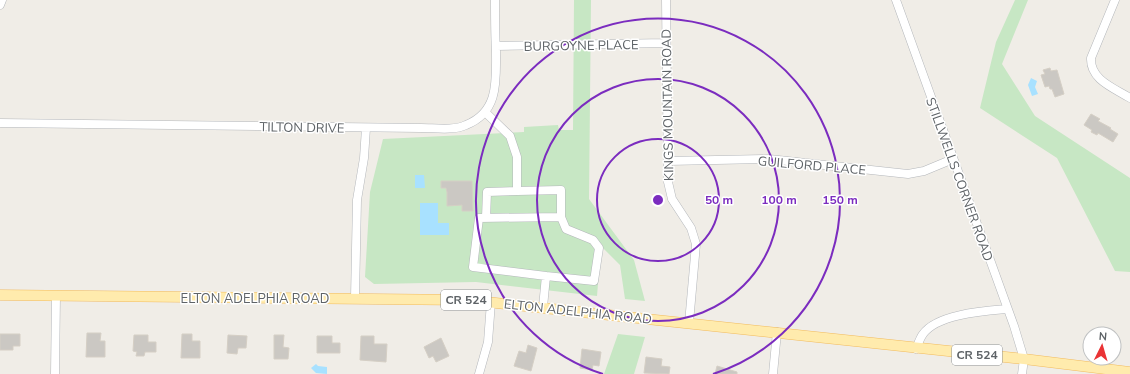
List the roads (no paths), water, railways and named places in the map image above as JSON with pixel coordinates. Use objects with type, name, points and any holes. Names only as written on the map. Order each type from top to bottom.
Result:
[{"type":"main road","name":"ELTON ADELPHIA ROAD","points":[[0,295],[468,300],[777,332],[916,349],[1024,359],[1130,372]]},
{"type":"street","points":[[0,5],[2,0]]},
{"type":"street","name":"TILTON DRIVE","points":[[0,123],[455,128],[473,122],[485,112],[490,104],[495,90],[495,0]]},
{"type":"street","name":"KINGS MOUNTAIN ROAD","points":[[666,0],[668,182],[676,204],[691,228],[696,244],[689,323]]},
{"type":"street","name":"STILLWELLS CORNER ROAD","points":[[896,0],[1024,359]]},
{"type":"street","points":[[1115,0],[1091,58],[1091,64],[1092,70],[1099,79],[1130,98]]},
{"type":"street","name":"BURGOYNE PLACE","points":[[496,46],[666,43]]},
{"type":"street","points":[[485,112],[510,136],[517,157],[517,191]]},
{"type":"street","points":[[355,298],[356,200],[364,158],[366,128]]},
{"type":"street","name":"GUILFORD PLACE","points":[[668,161],[769,159],[908,174],[924,171],[953,159]]},
{"type":"street","points":[[486,218],[487,192],[561,190],[561,217],[566,229],[593,240],[599,248],[594,281],[473,267],[479,218],[486,218],[561,217]]},
{"type":"street","points":[[543,307],[546,276]]},
{"type":"street","points":[[55,374],[56,296]]},
{"type":"street","points":[[479,374],[488,342],[491,302]]},
{"type":"street","points":[[916,349],[923,334],[936,323],[963,314],[1007,309]]},
{"type":"street","points":[[773,374],[777,332]]},
{"type":"street","points":[[1022,374],[1024,359]]},
{"type":"water","points":[[1031,78],[1037,81],[1035,87],[1038,94],[1032,96],[1028,85]]},
{"type":"water","points":[[415,175],[424,175],[425,188],[415,188]]},
{"type":"water","points":[[420,203],[438,203],[438,223],[449,223],[449,235],[420,235]]},
{"type":"water","points":[[316,364],[318,366],[327,367],[327,374],[316,373],[311,368]]}]
